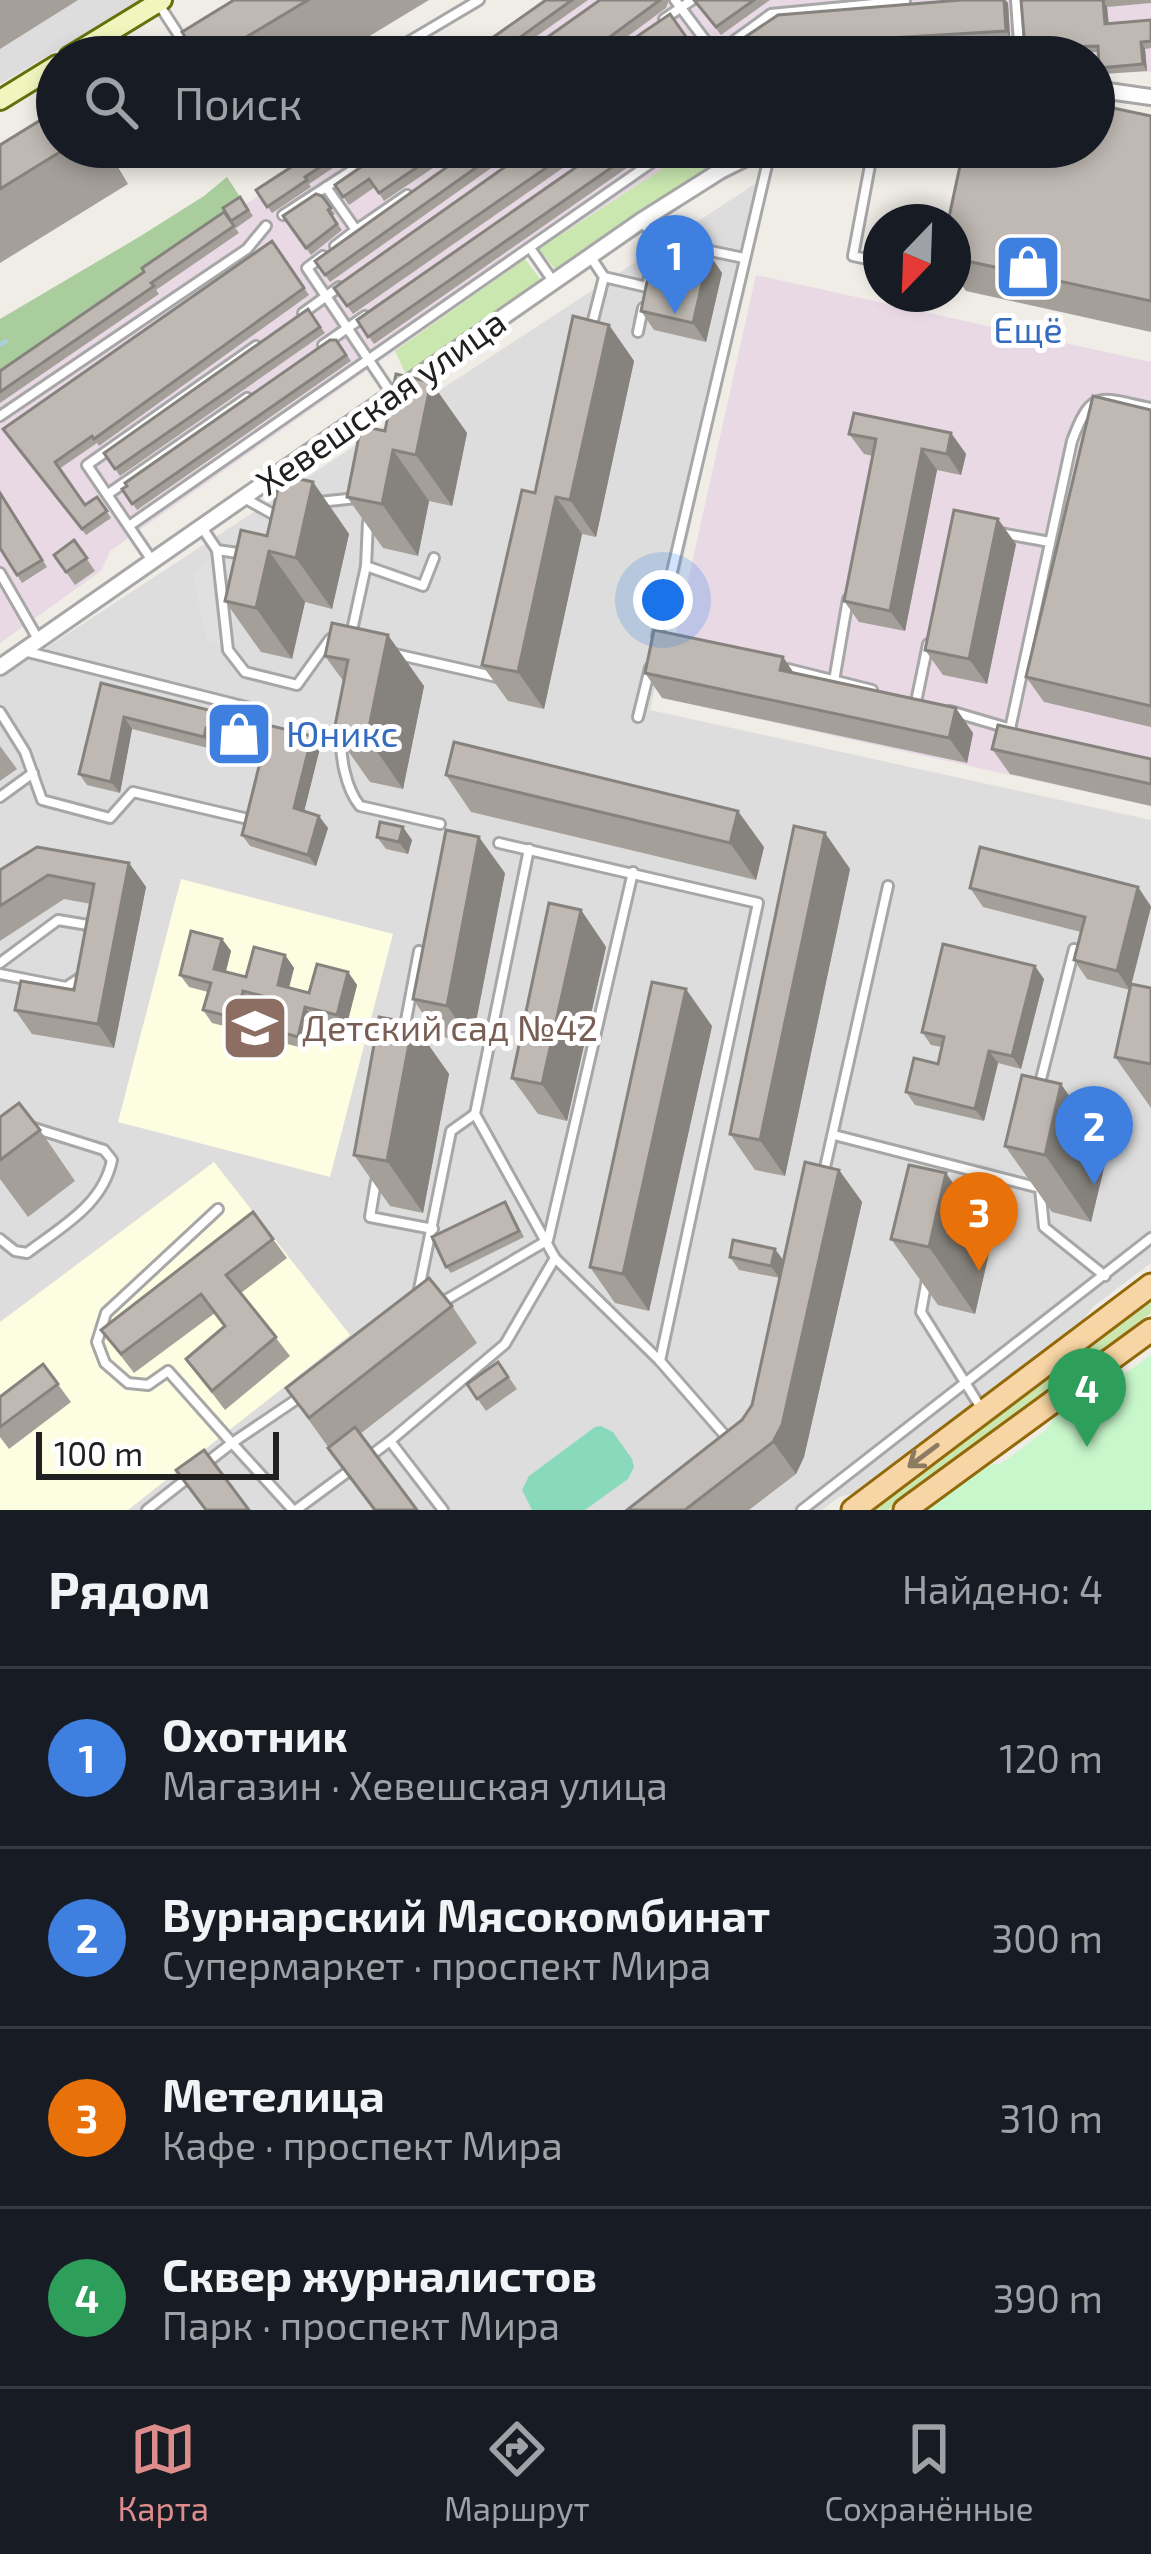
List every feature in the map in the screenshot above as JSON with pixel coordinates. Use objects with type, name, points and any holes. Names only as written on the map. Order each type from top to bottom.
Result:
[{"type":"main road","points":[[103,36],[160,1]]},
{"type":"main road","points":[[0,100],[36,77]]},
{"type":"main road","points":[[853,1510],[1151,1285]]},
{"type":"main road","points":[[904,1510],[1151,1330]]},
{"type":"street","points":[[1115,92],[1151,97]]},
{"type":"street","name":"Хевешская улица","points":[[0,667],[243,497],[370,417],[392,394],[641,220],[726,168]]},
{"type":"lane","points":[[418,36],[479,0]]},
{"type":"lane","points":[[663,20],[678,4],[692,0]]},
{"type":"lane","points":[[1016,0],[1018,36]]},
{"type":"lane","points":[[160,1],[181,36]]},
{"type":"lane","points":[[743,36],[771,14],[905,1]]},
{"type":"lane","points":[[678,4],[702,36]]},
{"type":"lane","points":[[283,215],[355,168]]},
{"type":"lane","points":[[130,526],[644,168]]},
{"type":"lane","points":[[638,717],[765,168]]},
{"type":"lane","points":[[863,204],[870,168]]},
{"type":"lane","points":[[392,394],[307,268],[425,183]]},
{"type":"lane","points":[[326,187],[356,230]]},
{"type":"lane","points":[[863,205],[854,256],[863,258]]},
{"type":"lane","points":[[641,220],[657,240],[744,258]]},
{"type":"lane","points":[[0,416],[247,249],[266,226]]},
{"type":"lane","points":[[638,332],[657,240]]},
{"type":"lane","points":[[530,248],[553,282]]},
{"type":"lane","points":[[590,256],[604,277],[647,287]]},
{"type":"lane","points":[[587,344],[604,277]]},
{"type":"lane","points":[[289,322],[344,283]]},
{"type":"lane","points":[[310,354],[366,316]]},
{"type":"lane","points":[[152,561],[87,465],[270,335]]},
{"type":"lane","points":[[108,494],[255,392]]},
{"type":"lane","points":[[1010,729],[1072,441],[1084,408],[1096,400],[1110,400],[1151,408]]},
{"type":"lane","points":[[243,497],[271,513],[293,508]]},
{"type":"lane","points":[[314,502],[370,497]]},
{"type":"lane","points":[[201,526],[217,550],[228,650],[245,672],[297,685],[330,639],[354,645],[368,520]]},
{"type":"lane","points":[[984,530],[1050,542]]},
{"type":"lane","points":[[217,550],[267,560]]},
{"type":"lane","points":[[366,566],[423,586],[434,558]]},
{"type":"lane","points":[[0,573],[38,640]]},
{"type":"lane","points":[[834,681],[849,595]]},
{"type":"lane","points":[[916,701],[930,638]]},
{"type":"lane","points":[[22,651],[250,708]]},
{"type":"lane","points":[[380,651],[499,677],[505,655]]},
{"type":"lane","points":[[781,668],[875,691]]},
{"type":"lane","points":[[895,696],[1030,734]]},
{"type":"lane","points":[[0,712],[25,752],[42,800],[110,818],[133,792],[244,818]]},
{"type":"lane","points":[[345,717],[341,756],[353,800],[360,806],[440,824]]},
{"type":"lane","points":[[0,797],[33,773]]},
{"type":"lane","points":[[499,843],[758,903],[660,1360]]},
{"type":"lane","points":[[529,848],[475,1114],[555,1258],[660,1360],[731,1442]]},
{"type":"lane","points":[[431,1308],[548,1240],[633,872]]},
{"type":"lane","points":[[821,1181],[888,886]]},
{"type":"lane","points":[[0,963],[58,920],[88,925],[91,933]]},
{"type":"lane","points":[[1039,1089],[1074,949]]},
{"type":"lane","points":[[403,1040],[419,952]]},
{"type":"lane","points":[[0,974],[66,987],[80,978],[85,956]]},
{"type":"lane","points":[[417,1297],[451,1131],[475,1114]]},
{"type":"lane","points":[[0,1239],[15,1251],[27,1253],[83,1211],[107,1183],[112,1160],[104,1150],[21,1124]]},
{"type":"lane","points":[[833,1135],[1040,1188]]},
{"type":"lane","points":[[1044,1171],[1040,1188],[1044,1227],[1105,1276]]},
{"type":"lane","points":[[378,1172],[370,1217],[433,1229]]},
{"type":"lane","points":[[218,1209],[106,1313],[98,1342],[105,1363],[128,1383],[148,1385],[168,1371],[294,1510],[390,1441],[505,1344],[555,1258]]},
{"type":"lane","points":[[802,1510],[1151,1238]]},
{"type":"lane","points":[[929,1270],[921,1312],[983,1411]]},
{"type":"lane","points":[[147,1510],[161,1506],[232,1443],[304,1394]]},
{"type":"lane","points":[[390,1441],[443,1510]]},
{"type":"shaded area","points":[[0,0],[142,0],[81,36],[36,36],[36,63],[0,84]]},
{"type":"shaded area","points":[[563,0],[1151,0],[1151,72],[1115,73],[1115,36],[514,36]]},
{"type":"shaded area","points":[[303,168],[664,168],[539,249],[110,551],[101,571],[0,643],[0,382],[229,219],[228,215]]},
{"type":"shaded area","points":[[767,176],[650,710],[1151,820],[1151,1263],[1094,1306],[1079,1325],[856,1493],[839,1497],[822,1510],[0,1510],[0,678]]},
{"type":"shaded area","points":[[756,275],[863,299],[863,312],[924,312],[1151,362],[1151,806],[662,698]]},
{"type":"shaded area","points":[[239,545],[245,554],[228,650],[206,638],[193,577],[217,550]]},
{"type":"shaded area","name":"Детский сад №42","points":[[181,879],[393,934],[330,1177],[118,1122]]},
{"type":"shaded area","points":[[214,1162],[350,1335],[128,1510],[0,1510],[0,1322]]},
{"type":"green space","points":[[664,168],[707,168],[556,270],[539,249]]},
{"type":"green space","points":[[227,177],[244,203],[228,214],[230,219],[0,382],[0,319],[139,237]]},
{"type":"green space","points":[[525,259],[540,279],[406,375],[395,351]]},
{"type":"green space","points":[[1151,1302],[1151,1313],[888,1510],[873,1510]]},
{"type":"green space","points":[[1151,1355],[1151,1510],[927,1510],[982,1467],[1002,1463],[1046,1430],[1058,1412],[1081,1394],[1107,1386]]},
{"type":"green space","points":[[601,1426],[613,1432],[632,1459],[628,1479],[585,1510],[532,1510],[522,1490],[529,1476]]},
{"type":"building","points":[[234,0],[308,0],[248,36],[185,36],[182,32]]},
{"type":"building","points":[[546,0],[572,0],[522,36],[495,36]]},
{"type":"building","points":[[600,0],[660,0],[611,36],[549,36]]},
{"type":"building","points":[[694,0],[754,0],[716,27]]},
{"type":"building","points":[[1004,0],[1006,31],[747,36],[778,15]]},
{"type":"building","points":[[1021,0],[1103,0],[1105,24],[1151,20],[1151,41],[1141,42],[1143,64],[1115,67],[1115,36],[1024,36]]},
{"type":"building","points":[[670,14],[685,36],[638,36]]},
{"type":"building","points":[[1115,108],[1151,116],[1151,301],[971,262],[971,204],[952,204],[960,168],[1115,168]]},
{"type":"building","points":[[36,123],[36,167],[0,189],[0,145]]},
{"type":"building","points":[[290,168],[318,168],[267,207],[256,190]]},
{"type":"building","points":[[360,168],[416,168],[379,193],[369,179],[343,197],[335,185]]},
{"type":"building","points":[[446,168],[475,168],[325,275],[315,261]]},
{"type":"building","points":[[503,168],[546,168],[347,306],[334,288]]},
{"type":"building","points":[[575,168],[611,168],[368,337],[357,320]]},
{"type":"building","points":[[316,194],[331,208],[337,224],[306,248],[283,216]]},
{"type":"building","points":[[240,197],[248,210],[231,221],[223,208]]},
{"type":"building","points":[[224,212],[234,226],[0,392],[0,371]]},
{"type":"building","points":[[272,241],[304,288],[55,462],[85,505],[97,497],[107,511],[82,529],[3,429]]},
{"type":"building","points":[[682,248],[709,254],[693,323],[641,311],[648,277],[674,283]]},
{"type":"building","points":[[308,309],[320,327],[115,469],[104,453]]},
{"type":"building","points":[[573,316],[609,325],[570,500],[556,497],[518,672],[482,665],[522,490],[535,493]]},
{"type":"building","points":[[336,340],[346,355],[132,504],[122,489],[125,483]]},
{"type":"building","points":[[396,374],[431,382],[416,455],[393,450],[382,504],[347,497],[361,426],[385,431]]},
{"type":"building","points":[[1093,396],[1151,410],[1151,706],[1026,677]]},
{"type":"building","points":[[854,413],[951,433],[947,454],[922,449],[890,611],[844,601],[876,439],[849,434]]},
{"type":"building","points":[[281,475],[313,482],[296,558],[269,551],[256,608],[225,601],[241,530],[267,536]]},
{"type":"building","points":[[0,493],[42,560],[17,575],[0,548]]},
{"type":"building","points":[[954,510],[998,519],[969,659],[925,650]]},
{"type":"building","points":[[74,540],[87,558],[66,572],[54,555]]},
{"type":"building","points":[[332,623],[388,635],[367,737],[334,731],[348,660],[325,656]]},
{"type":"building","points":[[654,630],[783,657],[780,670],[956,708],[949,738],[645,673]]},
{"type":"building","points":[[101,683],[312,736],[294,808],[319,816],[308,855],[242,835],[265,742],[206,728],[204,737],[124,717],[111,782],[79,774]]},
{"type":"building","points":[[998,725],[1151,759],[1151,784],[992,749]]},
{"type":"building","points":[[454,742],[738,811],[730,843],[446,775]]},
{"type":"building","points":[[380,822],[403,827],[399,842],[377,837]]},
{"type":"building","points":[[794,826],[825,833],[760,1140],[730,1134]]},
{"type":"building","points":[[446,830],[479,837],[447,1006],[413,999]]},
{"type":"building","points":[[37,847],[129,863],[98,1024],[15,1010],[21,981],[74,990],[94,884],[48,875],[0,906],[0,870]]},
{"type":"building","points":[[980,847],[1138,887],[1117,971],[1074,960],[1085,917],[970,888]]},
{"type":"building","points":[[549,903],[581,910],[542,1084],[512,1078]]},
{"type":"building","points":[[191,931],[222,939],[214,969],[246,977],[254,947],[285,955],[278,985],[309,993],[317,964],[348,972],[337,1015],[305,1007],[298,1037],[266,1028],[274,999],[243,991],[236,1018],[203,1010],[211,983],[180,975]]},
{"type":"building","points":[[943,944],[1035,966],[1012,1056],[989,1051],[975,1109],[906,1092],[914,1058],[938,1064],[944,1037],[922,1032]]},
{"type":"building","points":[[652,982],[686,989],[623,1274],[590,1267]]},
{"type":"building","points":[[1131,984],[1151,988],[1151,1064],[1115,1057]]},
{"type":"building","points":[[379,1017],[413,1023],[387,1161],[354,1155]]},
{"type":"building","points":[[1022,1075],[1061,1084],[1045,1155],[1005,1146]]},
{"type":"building","points":[[19,1103],[40,1130],[0,1160],[0,1117]]},
{"type":"building","points":[[805,1162],[839,1170],[782,1425],[773,1442],[685,1510],[627,1510],[742,1420],[752,1405]]},
{"type":"building","points":[[909,1165],[946,1173],[929,1247],[891,1239]]},
{"type":"building","points":[[505,1202],[519,1231],[446,1267],[432,1237]]},
{"type":"building","points":[[253,1212],[273,1239],[226,1275],[276,1337],[212,1391],[186,1359],[225,1326],[201,1294],[121,1354],[101,1330]]},
{"type":"building","points":[[733,1240],[775,1249],[771,1266],[730,1257]]},
{"type":"building","points":[[429,1278],[452,1306],[309,1418],[286,1388]]},
{"type":"building","points":[[498,1362],[508,1377],[477,1399],[467,1384]]},
{"type":"building","points":[[43,1364],[58,1384],[0,1427],[0,1397]]},
{"type":"building","points":[[355,1427],[417,1510],[375,1510],[328,1448]]},
{"type":"building","points":[[204,1450],[249,1510],[206,1510],[176,1470]]},
{"type":"waterway","points":[[0,345],[6,341]]},
{"type":"place","name":"Ещё","points":[[1028,267]]},
{"type":"place","name":"Охотник","points":[[675,314]]},
{"type":"place","name":"Юникс","points":[[239,734]]},
{"type":"place","name":"Детский сад №42","points":[[255,1028]]},
{"type":"place","name":"Вурнарский Мясокомбинат","points":[[1094,1185]]},
{"type":"place","name":"Метелица","points":[[979,1271]]},
{"type":"place","name":"Сквер журналистов","points":[[1087,1447]]}]
